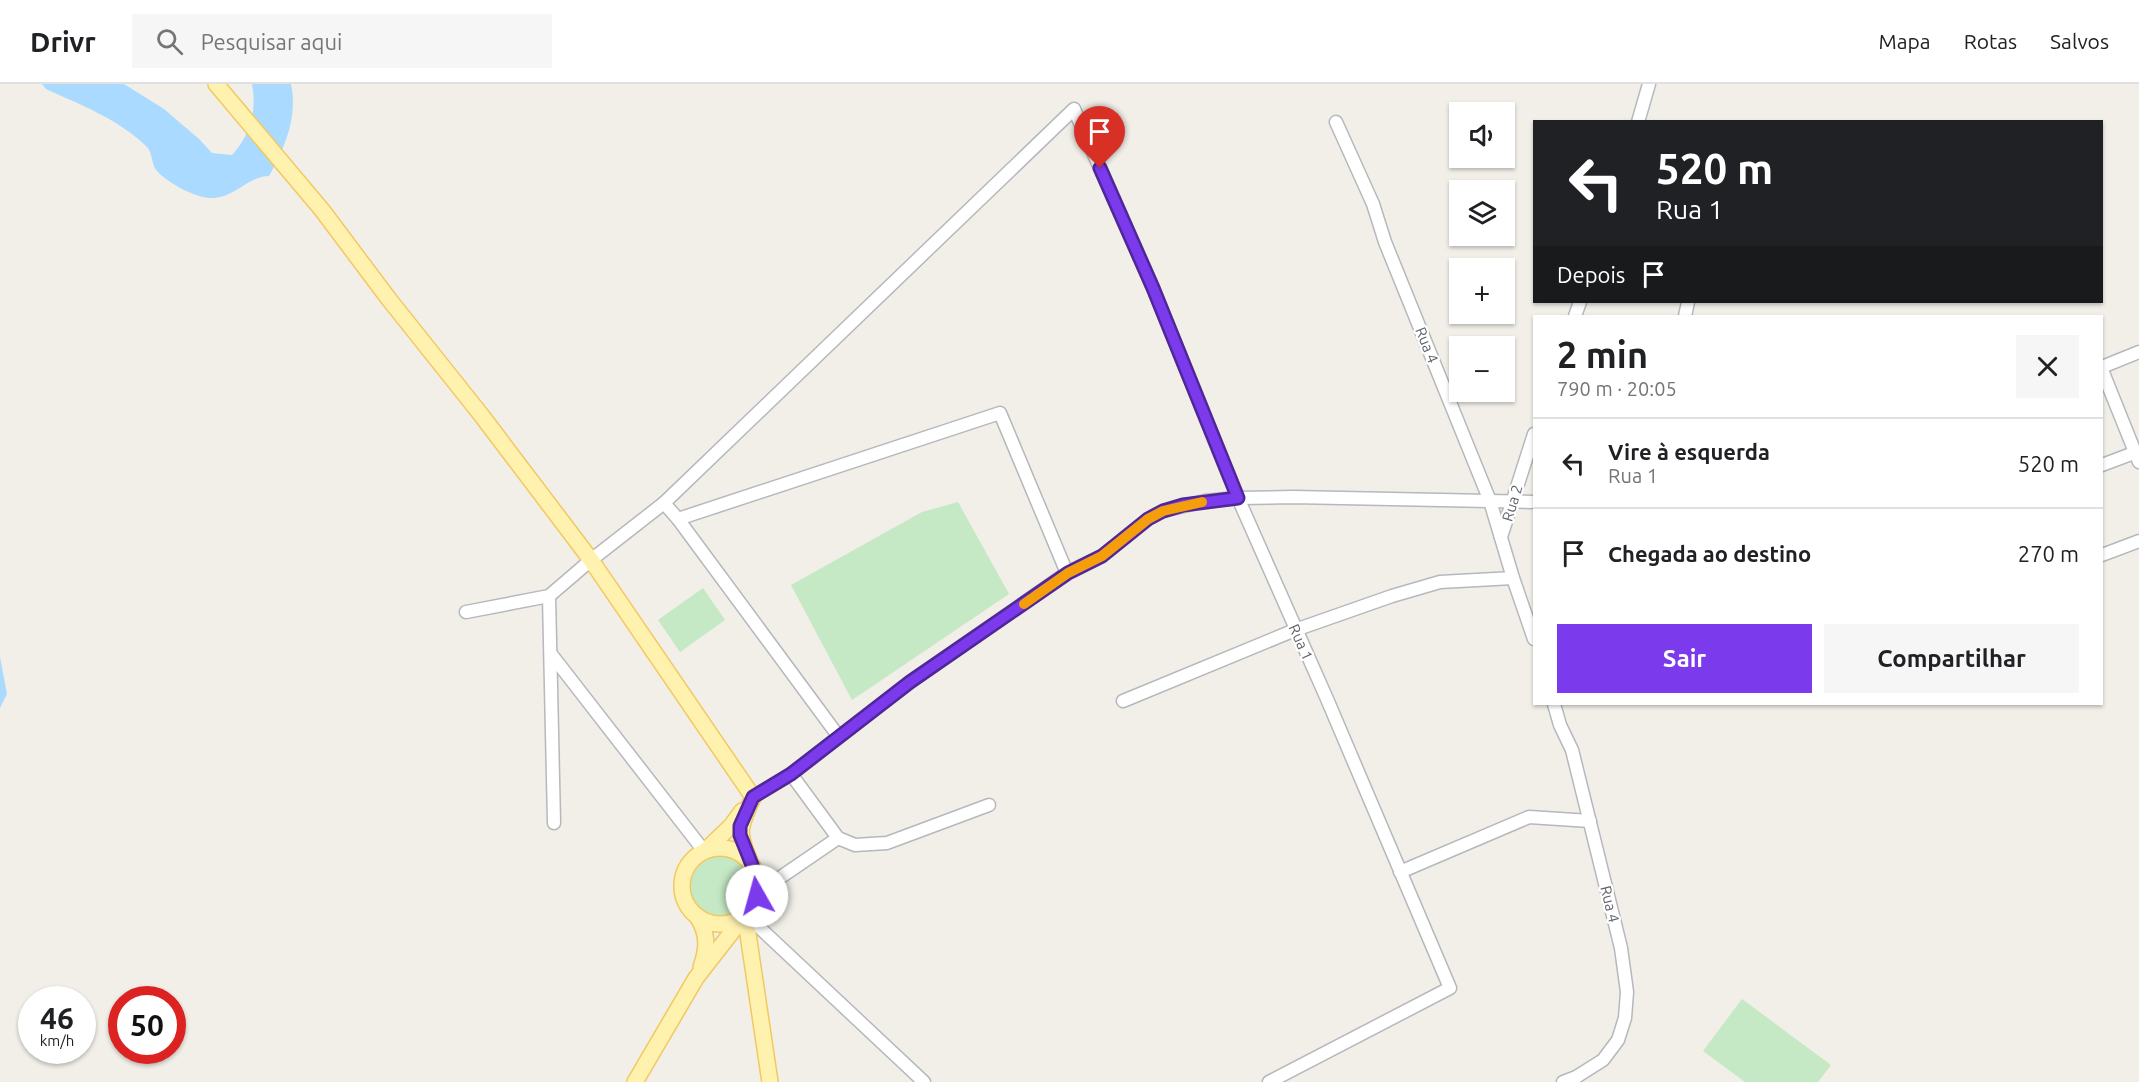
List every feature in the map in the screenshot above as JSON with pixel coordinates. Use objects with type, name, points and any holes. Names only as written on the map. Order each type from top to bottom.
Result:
[{"type":"main road","points":[[216,84],[322,210],[591,560],[753,797]]},
{"type":"main road","points":[[696,978],[707,945],[704,928],[684,898],[682,881],[688,864],[731,826],[753,797]]},
{"type":"main road","points":[[635,1082],[696,978],[750,908],[758,889],[753,867],[740,835],[740,826],[753,797]]},
{"type":"main road","points":[[705,851],[729,849],[743,856],[753,867]]},
{"type":"main road","points":[[697,916],[710,923],[723,924],[738,919],[750,908]]},
{"type":"main road","points":[[750,908],[770,1082]]},
{"type":"street","points":[[1639,120],[1649,84]]},
{"type":"street","name":"Rua 1","points":[[664,503],[1074,109],[1153,288],[1238,498],[1450,988],[1273,1081]]},
{"type":"street","name":"Rua 4","points":[[1336,122],[1373,204],[1385,242],[1490,501],[1533,636]]},
{"type":"street","points":[[2103,369],[2139,352]]},
{"type":"street","points":[[2103,371],[2138,455],[2103,465]]},
{"type":"street","points":[[678,519],[1000,413],[1068,573]]},
{"type":"street","name":"Rua 2","points":[[1501,537],[1533,437]]},
{"type":"street","points":[[753,797],[791,774],[910,682],[1068,573],[1102,556],[1148,519],[1163,511],[1205,501],[1238,498],[1533,502]]},
{"type":"street","points":[[466,612],[549,596],[664,503],[839,737]]},
{"type":"street","points":[[2103,555],[2139,541]]},
{"type":"street","points":[[1123,701],[1295,630],[1440,582],[1513,578]]},
{"type":"street","points":[[549,596],[554,824]]},
{"type":"street","points":[[551,654],[705,851]]},
{"type":"street","name":"Rua 4","points":[[1554,705],[1560,725],[1572,750],[1621,948],[1628,992],[1625,1018],[1618,1040],[1603,1060],[1577,1079],[1563,1082]]},
{"type":"street","points":[[791,774],[838,838],[855,845],[887,843],[989,805]]},
{"type":"street","points":[[1401,872],[1529,817],[1590,821]]},
{"type":"street","points":[[838,838],[777,879],[750,908],[924,1082]]},
{"type":"street","points":[[753,867],[765,877],[777,879]]},
{"type":"green space","points":[[958,502],[1009,594],[852,700],[791,585],[922,512]]},
{"type":"green space","points":[[703,588],[725,620],[680,652],[658,620]]},
{"type":"green space","points":[[720,855],[732,857],[742,864],[749,874],[751,886],[749,898],[742,908],[732,915],[720,917],[708,915],[698,908],[691,898],[689,886],[691,874],[698,864],[708,857]]},
{"type":"green space","points":[[1742,999],[1831,1065],[1818,1082],[1745,1082],[1703,1051]]},
{"type":"water","points":[[42,84],[124,84],[164,109],[212,153],[232,155],[244,139],[251,122],[254,104],[252,84],[291,84],[293,108],[289,132],[269,176],[255,179],[222,197],[207,198],[184,190],[162,176],[155,168],[148,149],[135,136],[99,113],[46,89]]},
{"type":"water","points":[[0,657],[7,694],[0,708]]},
{"type":"slow traffic","points":[[1024,604],[1068,573],[1102,556],[1148,519],[1163,511],[1202,502]]},
{"type":"route","points":[[757,896],[758,881],[740,835],[740,826],[753,797],[791,774],[910,682],[1068,573],[1102,556],[1148,519],[1163,511],[1183,505],[1238,498],[1153,288],[1100,168]]}]
